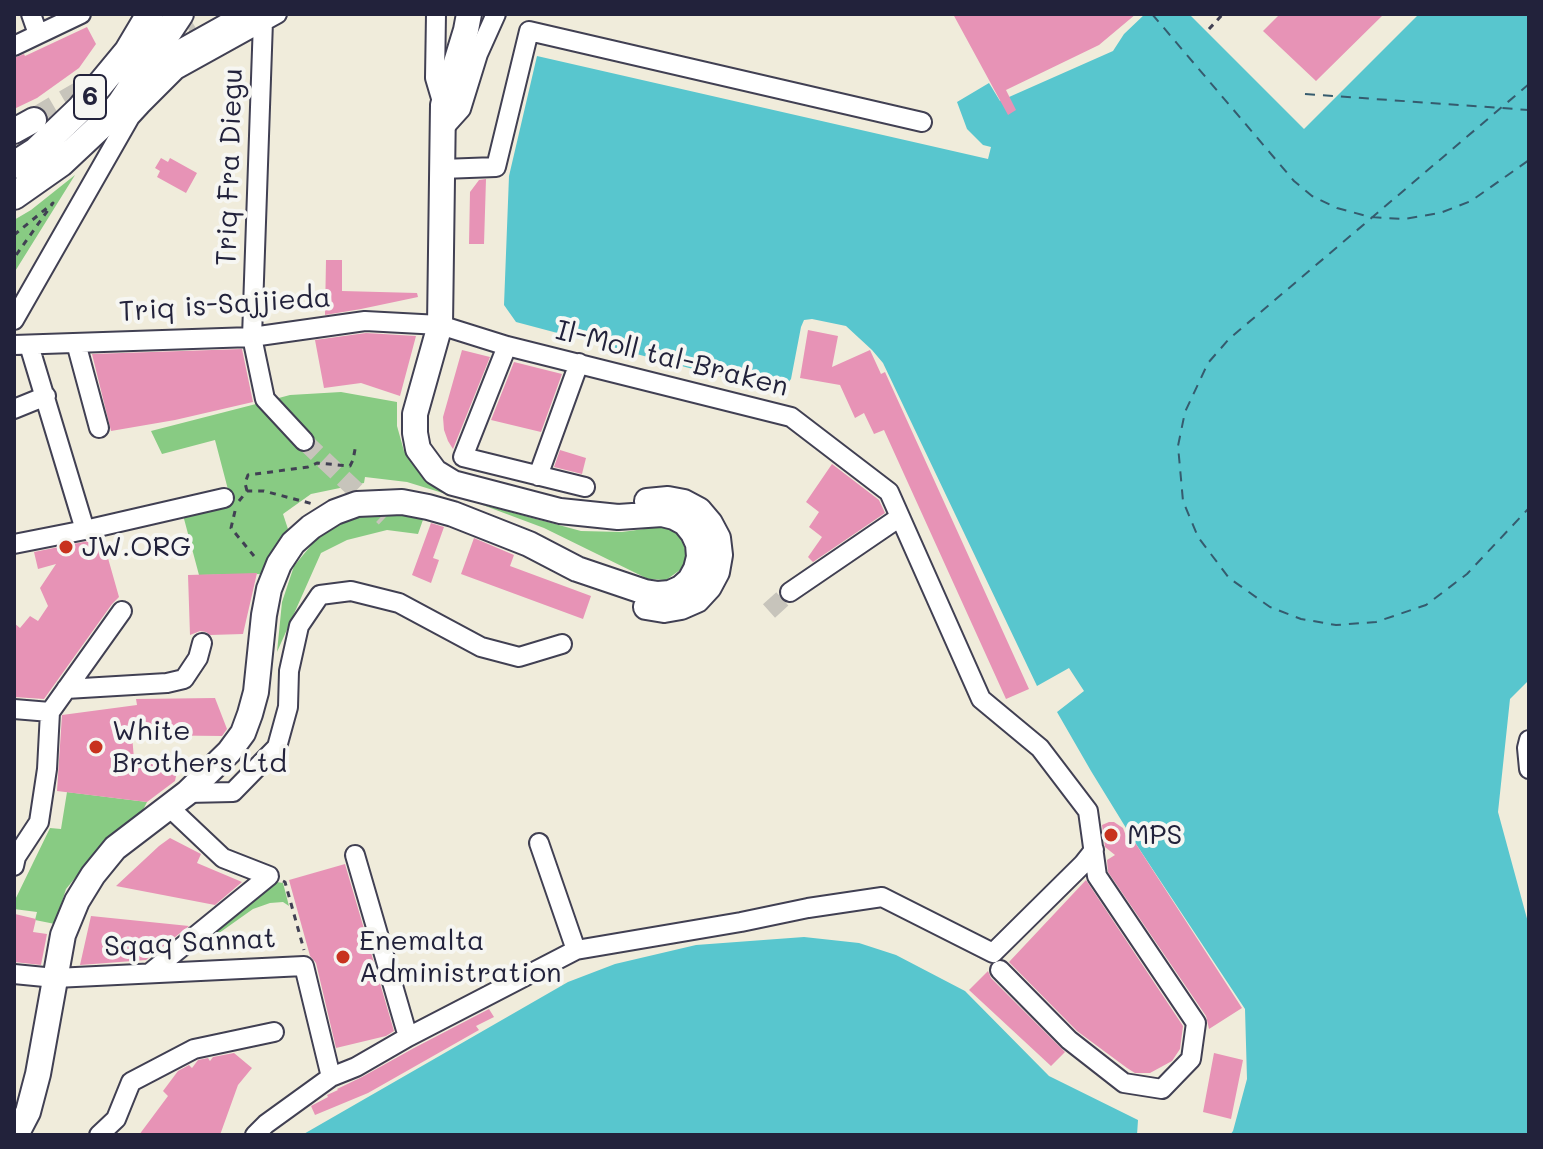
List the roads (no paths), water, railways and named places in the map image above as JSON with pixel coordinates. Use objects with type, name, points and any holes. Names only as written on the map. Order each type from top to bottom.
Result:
[{"type":"highway","name":"6","points":[[14,165],[36,151],[80,109],[128,51],[150,14]]},
{"type":"highway","name":"6","points":[[14,196],[61,163],[108,119],[187,20]]},
{"type":"main road","points":[[187,20],[216,14]]},
{"type":"main road","points":[[16,1135],[28,1112],[38,1074],[63,935],[77,901],[115,848],[178,800],[229,752],[243,733],[256,692],[269,589],[279,564],[293,543],[311,527],[335,512],[357,504],[402,502],[428,507],[529,544],[577,569],[645,592],[670,593],[690,580],[696,569],[698,544],[685,523],[674,517],[662,514],[618,517],[560,511],[453,483],[435,472],[418,449],[415,414],[440,325],[443,117],[470,15]]},
{"type":"main road","points":[[121,103],[172,57],[263,16]]},
{"type":"street","points":[[31,14],[38,34]]},
{"type":"street","points":[[14,46],[81,14]]},
{"type":"street","points":[[436,14],[435,78],[443,117],[461,109],[478,54],[496,14]]},
{"type":"street","points":[[14,320],[130,117],[176,70],[263,16]]},
{"type":"street","name":"Triq Fra Diegu","points":[[263,16],[252,337],[265,399],[304,441]]},
{"type":"street","points":[[442,169],[496,167],[529,31],[922,122]]},
{"type":"street","name":"Triq is-Sajjieda","points":[[22,345],[252,337],[365,321],[440,325]]},
{"type":"street","name":"Il-Moll tal-Braken","points":[[440,325],[507,346],[791,417],[889,492],[981,699],[1040,748],[1088,811],[1097,876],[1196,1023],[1191,1059],[1162,1089],[1124,1083],[1069,1040],[1000,970]]},
{"type":"street","points":[[76,343],[99,428]]},
{"type":"street","points":[[22,345],[46,396],[85,530]]},
{"type":"street","points":[[507,346],[463,457],[585,487]]},
{"type":"street","points":[[538,476],[579,363]]},
{"type":"street","points":[[14,409],[46,396]]},
{"type":"street","points":[[23,542],[224,498]]},
{"type":"street","points":[[790,592],[900,517]]},
{"type":"street","points":[[151,972],[269,876],[223,858],[178,800],[233,792],[277,747],[288,707],[289,671],[299,626],[320,595],[351,591],[399,603],[481,647],[519,657],[562,644]]},
{"type":"street","points":[[14,866],[16,857],[39,822],[47,769],[50,712],[122,611]]},
{"type":"street","points":[[66,689],[167,683],[184,679],[198,658],[202,643]]},
{"type":"street","points":[[14,709],[50,712]]},
{"type":"street","points":[[1529,740],[1529,769]]},
{"type":"street","points":[[539,843],[576,950]]},
{"type":"street","points":[[255,1135],[331,1077],[356,1067],[576,950],[882,897],[993,953],[1094,850]]},
{"type":"street","points":[[355,855],[408,1037]]},
{"type":"street","name":"Sqaq Sannat","points":[[14,974],[55,978],[304,966],[331,1077]]},
{"type":"street","points":[[99,1135],[116,1119],[131,1082],[194,1049],[274,1032]]},
{"type":"water","points":[[1145,14],[1189,14],[1304,129],[1419,14],[1529,14],[1529,680],[1510,699],[1498,812],[1529,926],[1529,1135],[1230,1135],[1247,1079],[1245,1009],[1134,841],[1057,712],[1084,691],[1069,668],[1037,686],[883,363],[846,326],[804,320],[791,379],[783,389],[772,390],[516,322],[504,305],[509,176],[537,56],[988,159],[991,147],[983,145],[967,129],[957,102],[989,83],[1000,101],[1113,51],[1124,34]]},
{"type":"water","points":[[804,937],[859,943],[896,955],[965,991],[1049,1076],[1138,1120],[1137,1135],[302,1135],[568,982],[615,964],[696,945]]},
{"type":"tunnel","points":[[157,47],[194,25]]},
{"type":"tunnel","points":[[34,120],[101,81]]},
{"type":"tunnel","points":[[304,441],[385,518]]},
{"type":"tunnel","points":[[769,611],[790,592]]},
{"type":"place","name":"JW.ORG","points":[[66,547]]},
{"type":"place","name":"White Brothers Ltd","points":[[96,747]]},
{"type":"place","name":"MPS","points":[[1111,835]]},
{"type":"place","name":"Enemalta Administration","points":[[343,957]]}]
